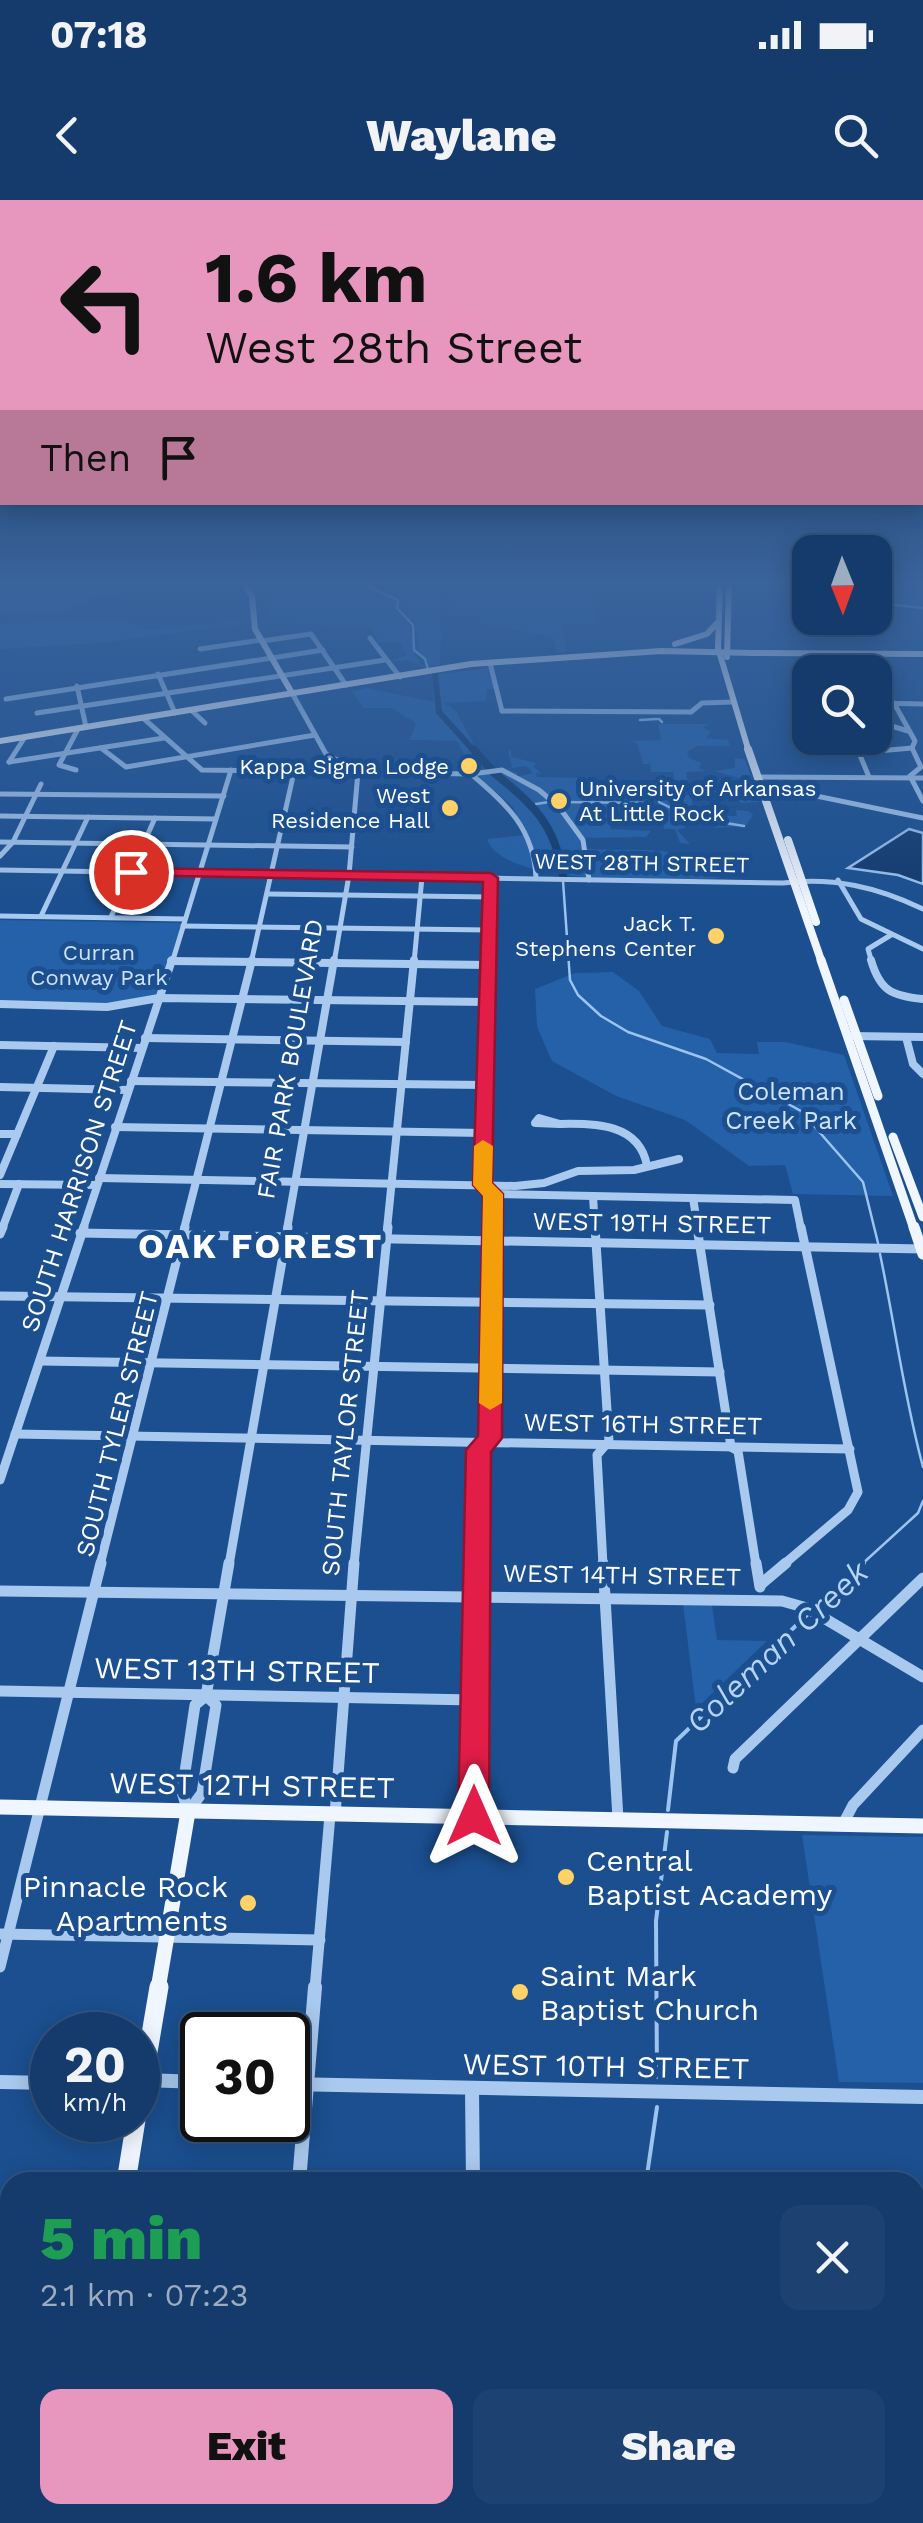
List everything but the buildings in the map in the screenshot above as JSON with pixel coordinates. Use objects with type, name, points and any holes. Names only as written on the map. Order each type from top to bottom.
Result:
[{"type":"main road","points":[[0,741],[308,691]]},
{"type":"main road","points":[[730,691],[768,786],[797,881]]},
{"type":"main road","points":[[734,691],[923,1250]]},
{"type":"main road","points":[[852,1036],[923,1217]]},
{"type":"main road","name":"WEST 12TH STREET","points":[[0,1807],[923,1826]]},
{"type":"main road","name":"FAIR PARK BOULEVARD","points":[[154,2012],[188,1812]]},
{"type":"main road","points":[[128,2172],[132,2142]]},
{"type":"street","points":[[6,699],[47,691]]},
{"type":"street","points":[[76,770],[59,766],[82,728],[78,691]]},
{"type":"street","points":[[37,713],[170,691]]},
{"type":"street","points":[[497,691],[502,712],[690,712],[702,703],[732,702]]},
{"type":"street","points":[[166,692],[175,713]]},
{"type":"street","points":[[292,694],[326,754],[358,772]]},
{"type":"street","points":[[911,778],[921,767],[917,745],[894,703],[923,704]]},
{"type":"street","points":[[191,710],[205,724]]},
{"type":"street","points":[[142,718],[200,769],[472,774],[502,770],[544,794],[569,820],[585,845],[589,880]]},
{"type":"street","points":[[892,727],[908,732]]},
{"type":"street","points":[[102,748],[124,767],[315,735]]},
{"type":"street","points":[[25,737],[8,763],[164,738]]},
{"type":"street","points":[[892,750],[917,745]]},
{"type":"street","points":[[860,755],[870,777]]},
{"type":"street","name":"SOUTH HARRISON STREET","points":[[0,1480],[232,770]]},
{"type":"street","name":"SOUTH TYLER STREET","points":[[0,1967],[4,1934],[96,1592],[261,927],[294,772]]},
{"type":"street","name":"FAIR PARK BOULEVARD","points":[[188,1812],[182,1792],[195,1705],[206,1696],[315,1084],[350,875],[358,772]]},
{"type":"street","points":[[472,774],[511,807],[535,850],[536,878]]},
{"type":"street","points":[[761,776],[923,778]]},
{"type":"street","points":[[911,778],[923,801]]},
{"type":"street","points":[[0,856],[13,842],[40,784]]},
{"type":"street","points":[[768,786],[921,816]]},
{"type":"street","points":[[0,794],[224,796]]},
{"type":"street","points":[[0,816],[216,819]]},
{"type":"street","points":[[42,916],[88,818]]},
{"type":"street","points":[[110,918],[155,818]]},
{"type":"street","points":[[0,842],[352,846]]},
{"type":"street","name":"WEST 28TH STREET","points":[[0,870],[797,881]]},
{"type":"street","name":"SOUTH TAYLOR STREET","points":[[310,2061],[422,877]]},
{"type":"street","points":[[482,1185],[491,878]]},
{"type":"street","points":[[797,881],[838,880],[878,887],[923,909]]},
{"type":"street","points":[[838,880],[854,915],[923,950]]},
{"type":"street","points":[[269,894],[490,897]]},
{"type":"street","points":[[0,916],[261,927],[489,930]]},
{"type":"street","points":[[892,935],[868,949],[878,984],[895,996],[923,1000]]},
{"type":"street","points":[[171,960],[488,965]]},
{"type":"street","points":[[0,1004],[108,1007],[159,998],[488,1002]]},
{"type":"street","points":[[852,1036],[923,1037]]},
{"type":"street","points":[[906,1037],[913,1064],[923,1074]]},
{"type":"street","points":[[145,1038],[406,1042]]},
{"type":"street","points":[[0,1045],[142,1048]]},
{"type":"street","points":[[0,1175],[54,1046]]},
{"type":"street","points":[[0,1087],[222,1082],[485,1085]]},
{"type":"street","points":[[560,1124],[600,1124],[637,1138],[646,1153],[647,1166]]},
{"type":"street","points":[[116,1128],[484,1133]]},
{"type":"street","points":[[0,1134],[17,1134]]},
{"type":"street","points":[[493,1194],[578,1171],[626,1171],[679,1159]]},
{"type":"street","points":[[0,1184],[297,1181],[482,1185],[593,1196],[794,1200],[858,1487],[855,1501],[760,1585]]},
{"type":"street","points":[[0,1234],[19,1184]]},
{"type":"street","points":[[482,1185],[493,1194]]},
{"type":"street","points":[[474,1816],[478,1450],[490,1438],[493,1194]]},
{"type":"street","points":[[593,1196],[609,1440],[597,1454],[618,1819]]},
{"type":"street","points":[[693,1198],[731,1447],[738,1451],[762,1600]]},
{"type":"street","name":"WEST 19TH STREET","points":[[80,1233],[923,1250]]},
{"type":"street","points":[[0,1296],[710,1305]]},
{"type":"street","points":[[40,1361],[720,1372]]},
{"type":"street","name":"WEST 16TH STREET","points":[[15,1434],[570,1442],[605,1447],[850,1448]]},
{"type":"street","points":[[733,1768],[735,1759],[923,1578]]},
{"type":"street","name":"WEST 14TH STREET","points":[[0,1590],[762,1600],[812,1611],[923,1677]]},
{"type":"street","name":"WEST 13TH STREET","points":[[0,1691],[474,1700]]},
{"type":"street","name":"FAIR PARK BOULEVARD","points":[[188,1812],[202,1793],[216,1705],[206,1696]]},
{"type":"street","points":[[843,1824],[853,1805],[923,1730]]},
{"type":"street","points":[[4,1934],[320,1940]]},
{"type":"street","points":[[0,2082],[30,2083]]},
{"type":"street","name":"WEST 10TH STREET","points":[[310,2085],[923,2098]]},
{"type":"street","points":[[472,2089],[473,2172]]},
{"type":"street","name":"SOUTH TAYLOR STREET","points":[[300,2172],[303,2142]]},
{"type":"green space","points":[[352,691],[383,691],[434,702],[433,691],[487,691],[486,701],[444,703],[456,711],[483,762],[465,756],[457,741],[410,740],[416,723],[392,708],[364,708]]},
{"type":"green space","points":[[658,724],[710,724],[703,727],[711,732],[706,738],[728,740],[730,746],[697,746],[687,752],[689,758],[701,763],[699,768],[707,771],[686,772],[687,781],[671,783],[674,791],[691,796],[695,816],[737,816],[736,810],[749,811],[753,815],[746,826],[713,828],[722,824],[685,823],[685,828],[677,830],[690,844],[680,843],[675,829],[664,829],[654,781],[675,781],[673,772],[651,772],[650,764],[643,764],[637,743],[631,741],[661,740]]},
{"type":"green space","points":[[508,750],[511,757],[536,763],[534,767],[542,774],[536,773],[537,777],[587,778],[595,793],[647,794],[651,810],[607,812],[611,829],[651,831],[646,837],[581,838],[583,848],[674,853],[707,866],[720,878],[592,878],[555,874],[500,855],[487,839],[526,835],[513,807],[477,775],[509,770],[518,773],[516,777],[533,773],[526,766],[506,769],[512,767]]},
{"type":"green space","points":[[735,758],[745,759],[759,802],[741,803],[733,795],[704,790],[707,785],[722,786],[743,779],[714,771],[735,768]]},
{"type":"green space","name":"Curran Conway Park","points":[[0,920],[183,923],[159,998],[118,1005],[0,1004]]},
{"type":"green space","name":"Coleman Creek Park","points":[[613,972],[639,991],[662,1026],[710,1039],[717,1053],[759,1054],[757,1042],[785,1042],[844,1055],[893,1196],[793,1194],[785,1165],[749,1166],[685,1120],[616,1096],[552,1061],[537,1027],[535,989],[575,973]]},
{"type":"green space","points":[[683,1604],[712,1605],[717,1640],[767,1641],[696,1709]]},
{"type":"green space","points":[[802,1835],[923,1837],[923,2083],[839,2082]]},
{"type":"shaded area","points":[[909,829],[923,833],[923,884],[898,875],[848,868]]},
{"type":"waterway","name":"Coleman Creek","points":[[437,691],[439,712],[475,752]]},
{"type":"waterway","points":[[640,720],[657,719]]},
{"type":"waterway","points":[[659,719],[662,722]]},
{"type":"waterway","name":"Coleman Creek","points":[[473,749],[492,770]]},
{"type":"waterway","name":"Coleman Creek","points":[[494,773],[540,817],[555,843],[563,876]]},
{"type":"waterway","points":[[536,804],[549,802]]},
{"type":"waterway","points":[[559,802],[650,803]]},
{"type":"waterway","points":[[659,802],[689,817],[744,826]]},
{"type":"waterway","name":"Coleman Creek","points":[[563,881],[570,980],[578,995],[601,1016],[628,1032],[706,1059],[801,1111],[863,1182],[878,1243]]},
{"type":"waterway","name":"Coleman Creek","points":[[880,1254],[923,1467]]},
{"type":"waterway","name":"Coleman Creek","points":[[861,1565],[918,1513],[923,1501]]},
{"type":"waterway","name":"Coleman Creek","points":[[815,1608],[864,1563]]},
{"type":"waterway","name":"Coleman Creek","points":[[668,1810],[676,1741],[809,1613]]},
{"type":"waterway","name":"Coleman Creek","points":[[657,2077],[656,1921],[667,1832]]},
{"type":"waterway","name":"Coleman Creek","points":[[647,2172],[657,2107]]},
{"type":"slow traffic","points":[[483,1146],[482,1185],[493,1194],[490,1403]]},
{"type":"place","name":"Kappa Sigma Lodge","points":[[469,766]]},
{"type":"place","name":"University of Arkansas At Little Rock","points":[[559,801]]},
{"type":"place","name":"West Residence Hall","points":[[450,808]]},
{"type":"place","name":"Jack T. Stephens Center","points":[[716,936]]},
{"type":"place","name":"Central Baptist Academy","points":[[566,1877]]},
{"type":"place","name":"Pinnacle Rock Apartments","points":[[248,1903]]},
{"type":"place","name":"Saint Mark Baptist Church","points":[[520,1992]]},
{"type":"district","name":"OAK FOREST","points":[[261,1246]]},
{"type":"route","points":[[131,872],[491,878],[482,1185],[493,1194],[490,1438],[478,1450],[474,1816]]}]
